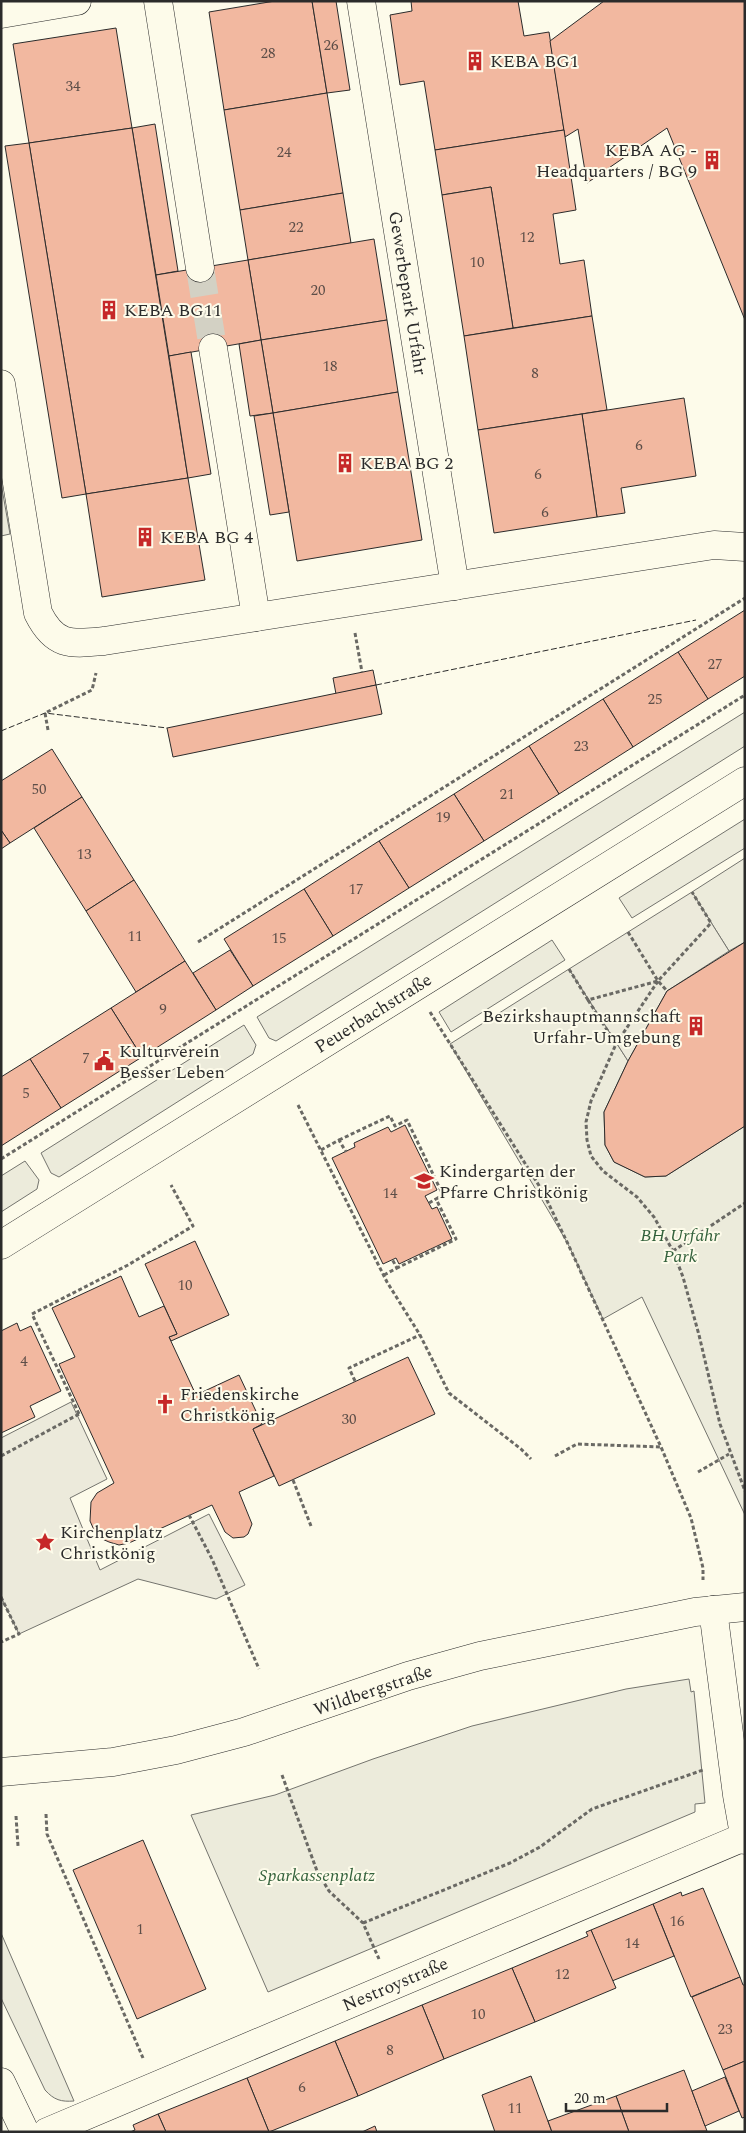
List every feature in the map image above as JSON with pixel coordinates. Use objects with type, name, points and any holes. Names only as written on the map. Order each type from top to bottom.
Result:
[{"type":"street","points":[[1,14],[77,1]]},
{"type":"street","points":[[158,1],[200,268]]},
{"type":"street","name":"Gewerbepark Urfahr","points":[[361,1],[455,586]]},
{"type":"street","points":[[213,348],[256,617]]},
{"type":"street","points":[[1,384],[38,613],[55,637],[73,644],[104,641],[714,545],[745,547]]},
{"type":"street","name":"Peuerbachstraße","points":[[1,1245],[745,781]]},
{"type":"street","name":"Wildbergstraße","points":[[1,1772],[113,1762],[176,1750],[244,1732],[408,1676],[480,1656],[713,1610],[745,1607]]},
{"type":"street","points":[[713,1610],[744,1838]]},
{"type":"street","name":"Nestroystraße","points":[[47,2132],[744,1838]]},
{"type":"street","points":[[1,2082],[24,2132]]},
{"type":"path","points":[[198,942],[745,598]]},
{"type":"path","points":[[350,602],[362,672]]},
{"type":"path","points":[[48,730],[45,713],[92,690],[104,641]]},
{"type":"path","points":[[1,1159],[745,695]]},
{"type":"path","points":[[692,892],[711,923],[658,981],[616,1044],[590,1101],[586,1122],[587,1140],[592,1156],[603,1171],[638,1197],[654,1218],[673,1251],[683,1277],[720,1424],[729,1454],[745,1492]]},
{"type":"path","points":[[628,932],[658,981],[667,990]]},
{"type":"path","points":[[569,969],[616,1044]]},
{"type":"path","points":[[588,1000],[658,981]]},
{"type":"path","points":[[435,1019],[542,1192],[661,1447],[691,1518],[703,1568]]},
{"type":"path","points":[[298,1105],[384,1275],[420,1335],[449,1393],[521,1449],[531,1459]]},
{"type":"path","points":[[321,1150],[390,1116],[395,1126],[407,1120],[443,1195],[429,1203]]},
{"type":"path","points":[[340,1140],[346,1152]]},
{"type":"path","points":[[1,1456],[80,1414],[32,1314],[128,1265],[194,1226],[171,1185]]},
{"type":"path","points":[[384,1275],[456,1239],[436,1199]]},
{"type":"path","points":[[673,1251],[745,1203]]},
{"type":"path","points":[[392,1259],[397,1268]]},
{"type":"path","points":[[355,1381],[349,1368],[420,1335]]},
{"type":"path","points":[[555,1456],[577,1444],[661,1447]]},
{"type":"path","points":[[698,1472],[729,1454]]},
{"type":"path","points":[[293,1480],[312,1526]]},
{"type":"path","points":[[188,1515],[220,1576],[259,1669]]},
{"type":"path","points":[[1,1597],[18,1634],[1,1642]]},
{"type":"path","points":[[363,1923],[510,1863],[540,1847],[592,1809],[706,1769]]},
{"type":"path","points":[[282,1775],[317,1871],[329,1891],[363,1923],[390,1986]]},
{"type":"path","points":[[46,1814],[47,1834],[155,2086]]},
{"type":"path","points":[[16,1816],[18,1846]]},
{"type":"green space","points":[[745,712],[745,746],[276,1041],[269,1038],[257,1017]]},
{"type":"green space","points":[[745,819],[745,848],[632,918],[619,898]]},
{"type":"green space","points":[[745,858],[745,942],[729,951],[692,892]]},
{"type":"green space","points":[[552,940],[565,960],[451,1032],[439,1012]]},
{"type":"green space","name":"BH Urfahr Park","points":[[569,969],[628,1061],[604,1112],[605,1145],[614,1162],[645,1177],[666,1176],[745,1126],[745,1515],[642,1297],[603,1319],[568,1244],[450,1044]]},
{"type":"green space","points":[[244,1025],[256,1045],[253,1054],[59,1177],[51,1173],[41,1153]]},
{"type":"green space","points":[[25,1161],[39,1180],[37,1189],[1,1212],[1,1176]]},
{"type":"green space","name":"Sparkassenplatz","points":[[689,1679],[691,1692],[694,1691],[705,1803],[695,1804],[695,1812],[268,1992],[191,1815],[275,1795],[373,1759],[472,1726],[626,1689]]},
{"type":"green space","points":[[1,1933],[74,2101],[58,2100],[45,2090],[1,1998]]},
{"type":"shaded area","points":[[1,483],[10,534],[1,536]]},
{"type":"shaded area","points":[[692,892],[729,951],[667,991],[628,1061],[569,969]]},
{"type":"shaded area","name":"Kirchenplatz Christkönig","points":[[71,1402],[107,1479],[70,1498],[100,1570],[209,1514],[245,1585],[216,1599],[138,1579],[19,1634],[1,1597],[1,1438]]},
{"type":"building","points":[[275,1],[312,1],[327,93],[224,110],[209,12]]},
{"type":"building","points":[[312,1],[336,1],[350,90],[327,93]]},
{"type":"building","name":"KEBA BG1","points":[[411,1],[518,1],[524,36],[549,32],[564,130],[435,150],[424,81],[400,85],[390,15],[412,11]]},
{"type":"building","name":"KEBA AG - Headquarters / BG 9","points":[[604,1],[745,1],[745,320],[667,128],[587,183],[578,129],[565,137],[550,41]]},
{"type":"building","points":[[116,28],[132,128],[29,143],[13,44]]},
{"type":"building","points":[[327,93],[343,193],[240,210],[224,110]]},
{"type":"building","points":[[155,124],[178,271],[156,275],[132,128]]},
{"type":"building","name":"KEBA BG11","points":[[132,128],[188,478],[86,494],[29,143]]},
{"type":"building","points":[[564,130],[576,210],[553,214],[560,264],[584,260],[592,316],[513,328],[491,187],[442,195],[435,150]]},
{"type":"building","points":[[29,143],[86,494],[62,498],[5,146]]},
{"type":"building","points":[[491,187],[513,328],[464,336],[442,195]]},
{"type":"building","points":[[343,193],[351,243],[248,260],[240,210]]},
{"type":"building","points":[[374,239],[387,320],[261,340],[248,260]]},
{"type":"building","points":[[248,260],[261,340],[169,356],[156,275]]},
{"type":"building","points":[[592,316],[607,410],[478,430],[464,336]]},
{"type":"building","points":[[387,320],[398,392],[273,413],[261,340]]},
{"type":"building","points":[[261,340],[273,413],[250,416],[239,344]]},
{"type":"building","points":[[191,352],[211,474],[188,478],[169,356]]},
{"type":"building","name":"KEBA BG 2","points":[[398,392],[422,540],[297,561],[273,413]]},
{"type":"building","points":[[684,398],[696,476],[621,488],[625,513],[597,517],[582,414]]},
{"type":"building","points":[[273,413],[289,512],[270,515],[254,416]]},
{"type":"building","points":[[582,414],[597,517],[494,533],[478,430]]},
{"type":"building","name":"KEBA BG 4","points":[[188,478],[205,580],[102,597],[86,494]]},
{"type":"building","points":[[745,610],[745,676],[708,699],[678,652]]},
{"type":"building","points":[[678,652],[708,699],[633,747],[603,699]]},
{"type":"building","points":[[373,670],[376,685],[336,694],[333,678]]},
{"type":"building","points":[[376,685],[382,714],[173,757],[167,728]]},
{"type":"building","points":[[603,699],[633,747],[559,794],[529,746]]},
{"type":"building","points":[[529,746],[559,794],[484,841],[454,794]]},
{"type":"building","points":[[52,749],[82,797],[10,843],[1,830],[1,781]]},
{"type":"building","points":[[454,794],[484,841],[409,888],[379,841]]},
{"type":"building","points":[[82,797],[134,880],[86,911],[34,828]]},
{"type":"building","points":[[1,830],[10,843],[1,849]]},
{"type":"building","points":[[379,841],[409,888],[333,936],[304,889]]},
{"type":"building","points":[[134,880],[185,961],[136,992],[86,911]]},
{"type":"building","points":[[304,889],[333,936],[253,986],[224,939]]},
{"type":"building","name":"Bezirkshauptmannschaft Urfahr-Umgebung","points":[[745,942],[745,1126],[666,1176],[645,1177],[614,1162],[605,1145],[604,1112],[628,1061],[667,991]]},
{"type":"building","points":[[230,950],[253,986],[216,1010],[193,973]]},
{"type":"building","points":[[185,961],[216,1010],[142,1057],[111,1008]]},
{"type":"building","points":[[111,1008],[142,1057],[61,1108],[30,1059]]},
{"type":"building","points":[[30,1059],[61,1108],[1,1146],[1,1077]]},
{"type":"building","points":[[405,1125],[437,1190],[425,1196],[432,1209],[437,1207],[452,1239],[399,1264],[396,1258],[383,1264],[332,1158],[355,1147],[354,1143],[388,1127],[391,1132]]},
{"type":"building","points":[[195,1241],[229,1315],[171,1341],[169,1337],[177,1334],[145,1264]]},
{"type":"building","name":"Friedenskirche Christkönig","points":[[121,1276],[139,1317],[164,1306],[177,1334],[169,1337],[196,1395],[239,1375],[262,1424],[253,1429],[274,1476],[239,1492],[252,1524],[248,1534],[244,1537],[233,1538],[225,1532],[212,1505],[129,1543],[119,1545],[109,1542],[100,1538],[94,1530],[90,1521],[91,1502],[97,1493],[114,1483],[59,1364],[75,1357],[52,1308]]},
{"type":"building","points":[[17,1323],[20,1331],[31,1326],[61,1391],[30,1406],[35,1417],[1,1433],[1,1331]]},
{"type":"building","points":[[408,1357],[435,1414],[279,1486],[253,1429]]},
{"type":"building","points":[[143,1840],[206,1989],[137,2019],[73,1870]]},
{"type":"building","points":[[703,1888],[740,1977],[691,1997],[653,1904],[681,1892],[682,1896]]},
{"type":"building","points":[[653,1904],[674,1956],[612,1981],[591,1930]]},
{"type":"building","points":[[591,1930],[616,1988],[535,2022],[512,1968],[588,1936],[586,1932]]},
{"type":"building","points":[[512,1968],[535,2022],[444,2059],[422,2005]]},
{"type":"building","points":[[740,1977],[743,1985],[745,1985],[745,2061],[723,2070],[692,1997]]},
{"type":"building","points":[[422,2005],[444,2059],[358,2096],[335,2041]]},
{"type":"building","points":[[335,2041],[358,2096],[269,2132],[247,2078]]},
{"type":"building","points":[[745,2061],[745,2117],[742,2118],[723,2070]]},
{"type":"building","points":[[684,2070],[707,2131],[629,2132],[616,2096]]},
{"type":"building","points":[[531,2076],[552,2132],[495,2132],[482,2095]]},
{"type":"building","points":[[725,2077],[739,2111],[705,2126],[692,2091]]},
{"type":"building","points":[[247,2078],[269,2132],[166,2132],[158,2114]]},
{"type":"building","points":[[616,2096],[629,2132],[552,2132],[548,2121]]},
{"type":"building","points":[[158,2114],[166,2132],[130,2132],[135,2130],[133,2125]]},
{"type":"building","points":[[375,2126],[377,2132],[362,2132]]},
{"type":"tunnel","points":[[200,268],[213,348]]},
{"type":"fence","points":[[376,685],[696,620]]},
{"type":"fence","points":[[1,731],[45,713],[167,728]]},
{"type":"place","name":"KEBA BG1","points":[[475,61]]},
{"type":"place","name":"KEBA AG - Headquarters / BG 9","points":[[712,160]]},
{"type":"place","name":"KEBA BG11","points":[[109,310]]},
{"type":"place","name":"KEBA BG 2","points":[[345,463]]},
{"type":"place","name":"KEBA BG 4","points":[[145,537]]},
{"type":"place","name":"Bezirkshauptmannschaft Urfahr-Umgebung","points":[[696,1026]]},
{"type":"place","name":"Kulturverein Besser Leben","points":[[104,1061]]},
{"type":"place","name":"Kindergarten der Pfarre Christkönig","points":[[424,1181]]},
{"type":"place","name":"Friedenskirche Christkönig","points":[[165,1404]]},
{"type":"place","name":"Kirchenplatz Christkönig","points":[[45,1542]]}]
